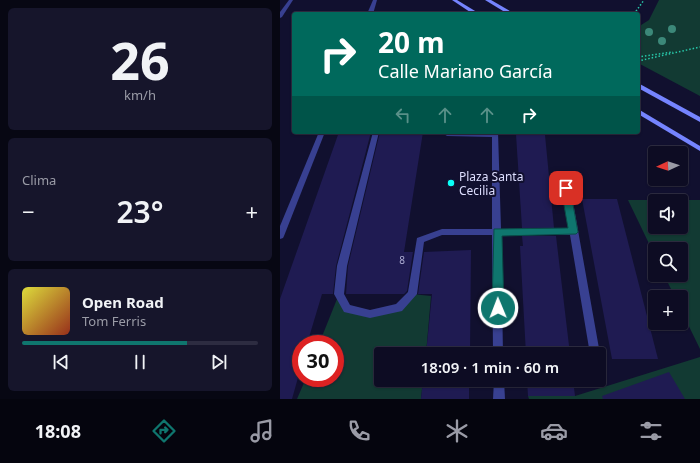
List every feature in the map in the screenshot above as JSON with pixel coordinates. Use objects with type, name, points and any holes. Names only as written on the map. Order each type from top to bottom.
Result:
[{"type":"main road","points":[[454,0],[474,12]]},
{"type":"main road","points":[[487,0],[508,12]]},
{"type":"main road","points":[[640,86],[700,120]]},
{"type":"main road","points":[[640,112],[700,149]]},
{"type":"street","points":[[280,16],[291,0]]},
{"type":"street","points":[[371,12],[375,0]]},
{"type":"street","points":[[280,236],[321,134]]},
{"type":"street","points":[[375,134],[342,266],[339,294],[347,309],[370,314],[398,308],[412,294],[420,240],[442,232],[573,232]]},
{"type":"street","points":[[447,134],[495,134],[498,347]]},
{"type":"street","points":[[564,174],[594,347]]},
{"type":"street","points":[[499,387],[499,399]]},
{"type":"path","points":[[635,12],[644,0]]},
{"type":"path","points":[[640,57],[700,47]]},
{"type":"path","points":[[640,61],[668,55],[675,52]]},
{"type":"green space","points":[[659,0],[700,0],[700,96],[640,64],[640,26],[649,20]]},
{"type":"green space","points":[[628,200],[648,200],[648,234],[688,234],[688,200],[700,200],[700,349],[688,324],[688,290],[672,290],[668,282],[688,282],[688,242],[648,242]]},
{"type":"green space","points":[[339,294],[347,309],[370,314],[399,308],[412,294],[431,296],[427,347],[374,347],[374,387],[422,387],[421,399],[297,399],[302,387],[344,387],[344,335],[323,335]]},
{"type":"green space","points":[[700,357],[700,399],[529,399],[528,396],[575,396]]},
{"type":"building","points":[[338,134],[370,134],[336,266],[333,294],[322,294],[310,335],[292,335],[292,387],[295,387],[292,399],[280,399],[280,299]]},
{"type":"building","points":[[380,134],[423,134],[404,252],[413,252],[407,291],[404,294],[346,294],[348,266]]},
{"type":"building","points":[[516,134],[545,135],[554,228],[522,228]]},
{"type":"building","points":[[582,199],[617,199],[648,320],[648,330],[651,330],[658,359],[612,359]]},
{"type":"building","points":[[522,236],[556,236],[569,347],[526,347],[520,246],[523,246]]},
{"type":"building","points":[[471,250],[470,347],[427,347],[432,294],[418,294],[424,252]]},
{"type":"building","points":[[669,372],[685,399],[603,399],[602,396]]},
{"type":"building","points":[[422,387],[469,387],[469,399],[421,399]]},
{"type":"building","points":[[527,387],[574,387],[575,396],[528,396]]},
{"type":"place","name":"Plaza Santa Cecilia","points":[[451,183]]},
{"type":"route","points":[[498,308],[497,232],[573,232],[566,188]]}]
